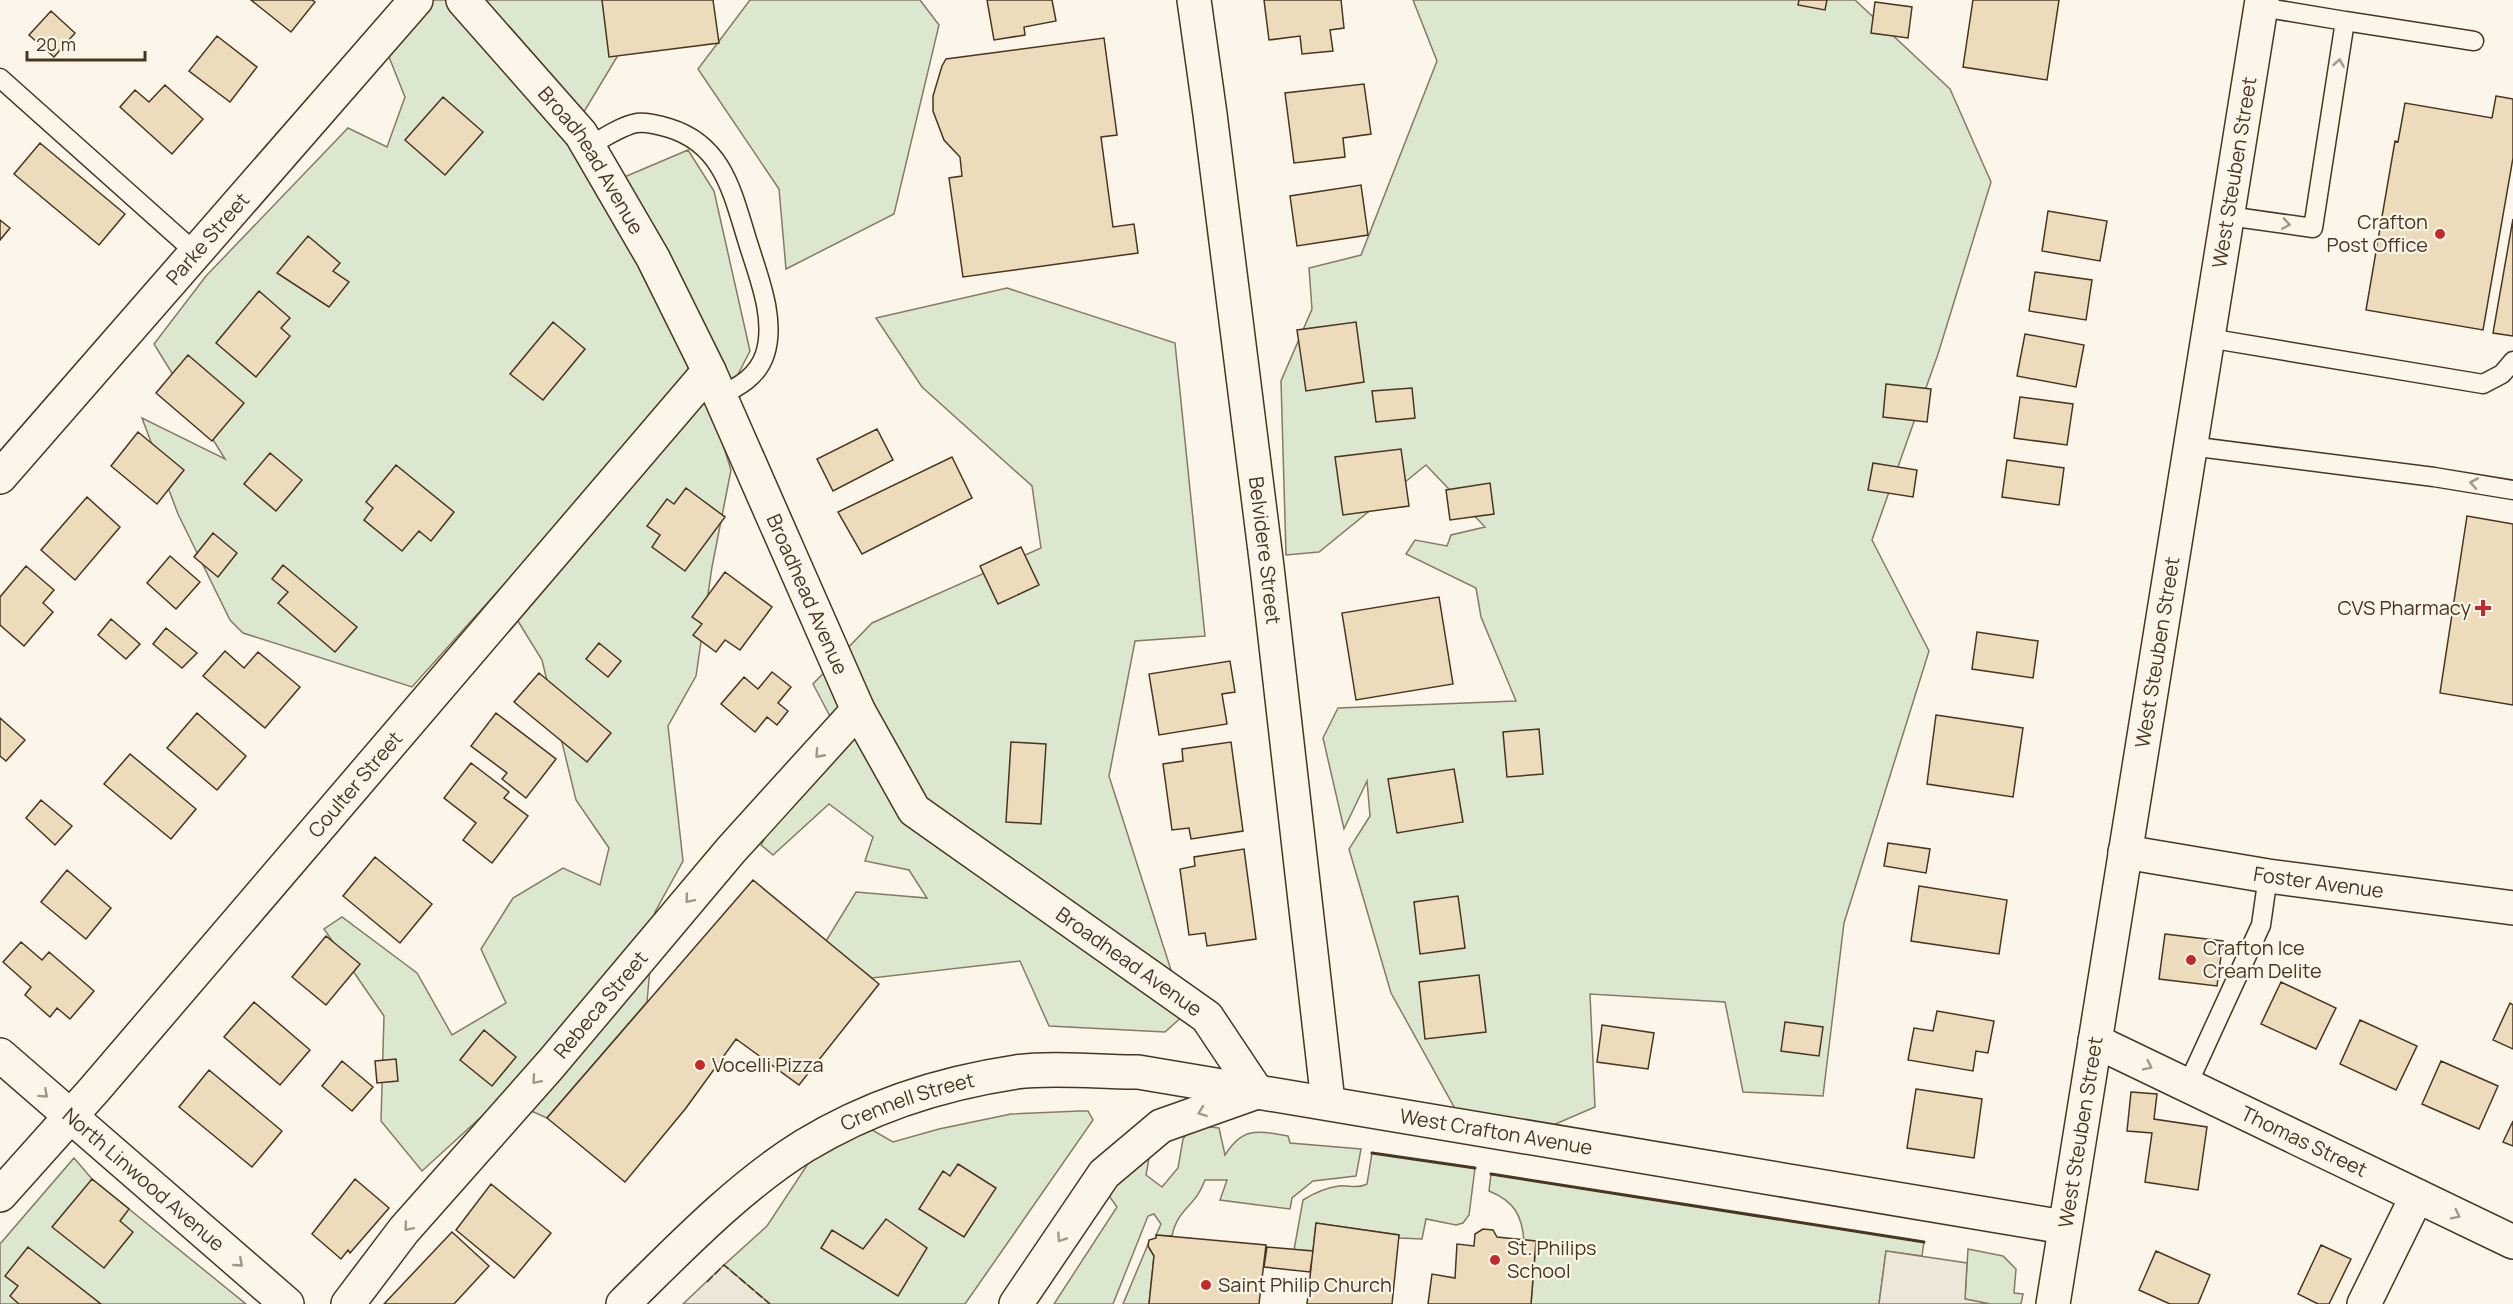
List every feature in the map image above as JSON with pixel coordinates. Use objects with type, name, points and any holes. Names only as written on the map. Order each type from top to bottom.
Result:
[{"type":"street","name":"Parke Street","points":[[0,477],[416,0]]},
{"type":"street","name":"Broadhead Avenue","points":[[463,0],[581,134],[653,258],[714,384],[858,710],[914,810],[1207,1017],[1257,1092]]},
{"type":"street","name":"Belvidere Street","points":[[1194,0],[1265,556],[1328,1102]]},
{"type":"street","name":"West Steuben Street","points":[[2052,1304],[2262,4]]},
{"type":"street","name":"Coulter Street","points":[[0,1195],[714,384]]},
{"type":"street","name":"Rebeca Street","points":[[348,1304],[404,1230],[551,1064],[731,850],[858,710]]},
{"type":"street","name":"Foster Avenue","points":[[2125,852],[2268,876],[2513,908]]},
{"type":"street","name":"Thomas Street","points":[[2095,1041],[2513,1242]]},
{"type":"street","name":"North Linwood Avenue","points":[[0,1055],[287,1304]]},
{"type":"street","name":"Crennell Street","points":[[623,1304],[736,1198],[803,1147],[879,1107],[944,1087],[1018,1071],[1138,1072],[1257,1092]]},
{"type":"street","name":"West Crafton Avenue","points":[[1016,1304],[1104,1174],[1161,1126],[1257,1092],[1328,1102],[2064,1227]]},
{"type":"street","points":[[2364,1304],[2417,1196]]},
{"type":"lane","points":[[2262,4],[2345,21],[2474,41]]},
{"type":"lane","points":[[2228,216],[2313,228],[2345,21]]},
{"type":"lane","points":[[0,78],[196,253]]},
{"type":"lane","points":[[587,147],[638,123],[656,124],[689,135],[703,144],[716,159],[731,190],[754,263],[768,324],[765,353],[759,367],[747,381],[714,384]]},
{"type":"lane","points":[[2208,338],[2482,384],[2502,374],[2513,361]]},
{"type":"lane","points":[[2190,446],[2434,477],[2513,490]]},
{"type":"lane","points":[[2187,1086],[2261,925],[2268,876]]},
{"type":"green space","points":[[406,0],[611,0],[632,32],[582,115],[622,178],[688,150],[714,191],[750,351],[715,419],[731,470],[712,567],[696,676],[668,726],[683,861],[655,912],[647,1002],[547,1118],[502,1098],[422,1171],[381,1121],[384,1016],[324,929],[342,917],[417,973],[452,1035],[506,1003],[481,949],[513,898],[563,868],[600,885],[609,848],[576,800],[542,660],[513,613],[515,572],[412,687],[243,633],[230,620],[178,514],[142,418],[225,459],[154,344],[206,276],[348,128],[387,147],[405,97],[389,57]]},
{"type":"green space","points":[[750,0],[920,0],[939,25],[894,214],[786,269],[779,189],[698,69]]},
{"type":"green space","points":[[1413,0],[1855,0],[1950,89],[1991,182],[1938,354],[1872,540],[1929,651],[1844,923],[1823,1096],[1743,1092],[1725,1002],[1590,994],[1595,1107],[1544,1129],[1458,1114],[1391,993],[1349,849],[1370,816],[1367,781],[1344,829],[1323,738],[1338,708],[1516,701],[1481,617],[1476,588],[1406,554],[1415,540],[1447,546],[1451,535],[1485,527],[1426,465],[1319,552],[1286,555],[1281,381],[1312,309],[1309,268],[1361,255],[1437,61]]},
{"type":"green space","points":[[1007,288],[1175,343],[1205,636],[1135,641],[1109,776],[1185,1014],[1165,1032],[1049,1026],[1020,961],[872,978],[826,941],[856,892],[927,898],[909,870],[865,861],[873,837],[829,804],[773,855],[761,845],[833,722],[813,684],[872,623],[1041,548],[1032,486],[922,387],[876,318]]},
{"type":"green space","points":[[1088,1111],[1093,1120],[965,1304],[770,1304],[724,1265],[767,1226],[819,1147],[867,1127],[893,1142],[939,1129],[1011,1114]]},
{"type":"green space","points":[[1193,1125],[1219,1128],[1225,1155],[1238,1139],[1260,1132],[1288,1136],[1290,1143],[1361,1149],[1356,1176],[1313,1181],[1292,1198],[1290,1209],[1220,1200],[1227,1180],[1205,1180],[1201,1189],[1178,1219],[1172,1236],[1156,1235],[1161,1224],[1154,1214],[1148,1216],[1113,1304],[1054,1304],[1117,1207],[1107,1193],[1117,1169],[1128,1176],[1136,1167],[1137,1158],[1149,1158],[1146,1175],[1162,1187],[1178,1168],[1183,1139]]},
{"type":"green space","points":[[1372,1153],[1475,1168],[1469,1215],[1463,1223],[1456,1225],[1426,1219],[1422,1239],[1399,1238],[1399,1235],[1316,1223],[1313,1251],[1294,1250],[1303,1200],[1329,1188],[1367,1184]]},
{"type":"green space","points":[[74,1158],[92,1179],[246,1304],[0,1304],[0,1244]]},
{"type":"green space","points":[[1491,1174],[1924,1242],[1922,1256],[1886,1251],[1879,1304],[1531,1304],[1536,1242],[1524,1241],[1519,1216],[1511,1204],[1489,1191]]},
{"type":"green space","points":[[1149,1242],[1148,1246],[1154,1256],[1149,1304],[1123,1304]]},
{"type":"green space","points":[[1968,1249],[2003,1256],[2016,1269],[2014,1293],[2023,1294],[2021,1304],[1990,1304],[1965,1299]]},
{"type":"shaded area","points":[[1886,1251],[1967,1263],[1965,1299],[1990,1304],[1879,1304]]},
{"type":"shaded area","points":[[724,1265],[770,1304],[683,1304]]},
{"type":"building","points":[[251,0],[312,0],[315,2],[291,32]]},
{"type":"building","points":[[602,0],[713,0],[719,43],[609,57]]},
{"type":"building","points":[[987,0],[1052,0],[1056,21],[1024,27],[1025,35],[994,40]]},
{"type":"building","points":[[1264,0],[1341,0],[1344,28],[1330,30],[1333,51],[1302,54],[1300,36],[1269,40]]},
{"type":"building","points":[[1799,0],[1827,0],[1825,10],[1798,5]]},
{"type":"building","points":[[1973,0],[2059,0],[2047,80],[1963,67]]},
{"type":"building","points":[[1875,2],[1912,7],[1908,38],[1871,33]]},
{"type":"building","points":[[51,11],[75,33],[54,57],[29,35]]},
{"type":"building","points":[[217,36],[257,67],[230,102],[189,71]]},
{"type":"building","points":[[1104,38],[1117,135],[1101,137],[1113,227],[1134,224],[1138,253],[963,277],[949,178],[962,176],[960,157],[944,140],[933,111],[933,96],[946,59]]},
{"type":"building","points":[[1364,84],[1371,134],[1343,138],[1345,157],[1294,163],[1285,93]]},
{"type":"building","points":[[165,85],[203,119],[172,154],[120,107],[135,90],[149,102]]},
{"type":"building","name":"Crafton Post Office","points":[[2496,96],[2513,99],[2513,158],[2483,330],[2366,310],[2395,141],[2398,142],[2405,103],[2492,118]]},
{"type":"building","points":[[443,97],[483,132],[445,175],[405,140]]},
{"type":"building","points":[[40,143],[125,214],[99,245],[14,174]]},
{"type":"building","points":[[1361,185],[1368,235],[1297,246],[1290,196]]},
{"type":"building","points":[[2048,211],[2107,221],[2100,261],[2042,251]]},
{"type":"building","points":[[2513,219],[2513,336],[2493,333]]},
{"type":"building","points":[[0,220],[10,228],[0,240]]},
{"type":"building","points":[[308,236],[340,263],[333,271],[349,282],[329,307],[277,273]]},
{"type":"building","points":[[2035,272],[2092,280],[2086,320],[2029,311]]},
{"type":"building","points":[[259,291],[290,318],[281,328],[290,336],[256,377],[216,343]]},
{"type":"building","points":[[553,322],[585,349],[543,400],[510,374]]},
{"type":"building","points":[[1356,322],[1364,382],[1306,391],[1297,330]]},
{"type":"building","points":[[2025,334],[2084,345],[2076,387],[2017,376]]},
{"type":"building","points":[[188,355],[244,403],[212,441],[156,393]]},
{"type":"building","points":[[1886,384],[1931,389],[1927,422],[1883,417]]},
{"type":"building","points":[[1412,388],[1415,418],[1376,422],[1372,391]]},
{"type":"building","points":[[2020,397],[2073,404],[2067,445],[2014,438]]},
{"type":"building","points":[[877,429],[893,460],[833,491],[817,459]]},
{"type":"building","points":[[138,432],[184,470],[157,504],[111,466]]},
{"type":"building","points":[[1401,449],[1409,506],[1343,515],[1335,457]]},
{"type":"building","points":[[270,453],[302,480],[276,511],[244,484]]},
{"type":"building","points":[[952,457],[972,498],[862,554],[838,512]]},
{"type":"building","points":[[2007,460],[2064,468],[2059,505],[2002,497]]},
{"type":"building","points":[[1873,463],[1917,470],[1913,497],[1868,490]]},
{"type":"building","points":[[396,465],[454,512],[431,541],[419,531],[402,551],[364,520],[373,508],[366,502]]},
{"type":"building","points":[[1490,483],[1494,514],[1450,520],[1446,490]]},
{"type":"building","points":[[686,488],[725,517],[685,571],[652,547],[660,535],[647,526],[667,499],[674,504]]},
{"type":"building","points":[[87,497],[120,527],[75,580],[41,550]]},
{"type":"building","name":"CVS Pharmacy","points":[[2467,516],[2513,524],[2513,705],[2440,693]]},
{"type":"building","points":[[213,533],[237,553],[218,577],[194,557]]},
{"type":"building","points":[[1021,547],[1039,585],[998,604],[980,566]]},
{"type":"building","points":[[170,556],[200,582],[176,609],[147,583]]},
{"type":"building","points":[[283,565],[357,627],[335,652],[278,603],[288,592],[272,579]]},
{"type":"building","points":[[26,566],[54,590],[43,603],[53,612],[24,646],[0,625],[0,597]]},
{"type":"building","points":[[725,572],[772,607],[740,650],[725,640],[716,652],[693,635],[702,624],[692,617]]},
{"type":"building","points":[[1439,597],[1453,684],[1356,700],[1342,613]]},
{"type":"building","points":[[111,619],[140,644],[126,659],[98,635]]},
{"type":"building","points":[[166,628],[197,653],[182,668],[153,644]]},
{"type":"building","points":[[1977,632],[2038,641],[2033,678],[1972,669]]},
{"type":"building","points":[[599,643],[621,661],[608,677],[586,659]]},
{"type":"building","points":[[225,651],[244,668],[258,652],[300,687],[265,728],[203,676]]},
{"type":"building","points":[[1230,661],[1235,692],[1222,694],[1227,724],[1159,735],[1149,674]]},
{"type":"building","points":[[772,672],[791,687],[778,703],[788,711],[777,725],[767,717],[755,732],[721,704],[744,677],[758,689]]},
{"type":"building","points":[[539,673],[611,733],[587,762],[514,702]]},
{"type":"building","points":[[197,713],[246,756],[217,790],[167,748]]},
{"type":"building","points":[[496,713],[556,759],[526,798],[502,779],[507,773],[471,746]]},
{"type":"building","points":[[1936,715],[2023,728],[2013,797],[1927,784]]},
{"type":"building","points":[[0,718],[25,740],[6,761],[0,756]]},
{"type":"building","points":[[1539,729],[1543,774],[1507,777],[1503,732]]},
{"type":"building","points":[[1011,742],[1046,744],[1041,824],[1006,822]]},
{"type":"building","points":[[1231,742],[1243,831],[1191,839],[1189,828],[1172,830],[1163,764],[1183,761],[1182,749]]},
{"type":"building","points":[[130,754],[196,809],[171,839],[104,784]]},
{"type":"building","points":[[471,763],[509,792],[504,798],[528,816],[492,863],[463,840],[476,823],[444,798]]},
{"type":"building","points":[[1454,769],[1463,822],[1397,833],[1388,779]]},
{"type":"building","points":[[41,800],[72,826],[55,845],[26,818]]},
{"type":"building","points":[[1888,843],[1930,849],[1926,873],[1884,866]]},
{"type":"building","points":[[1244,849],[1256,939],[1207,946],[1205,933],[1189,935],[1180,869],[1195,866],[1194,857]]},
{"type":"building","points":[[375,857],[432,904],[400,943],[343,896]]},
{"type":"building","points":[[67,870],[111,908],[86,939],[41,902]]},
{"type":"building","points":[[753,880],[879,984],[799,1085],[736,1039],[686,1108],[625,1182],[547,1118]]},
{"type":"building","points":[[1919,886],[2007,900],[1999,954],[1911,941]]},
{"type":"building","points":[[1458,896],[1465,948],[1420,954],[1414,902]]},
{"type":"building","name":"Crafton Ice Cream Delite","points":[[2165,934],[2223,941],[2217,986],[2159,979]]},
{"type":"building","points":[[326,936],[360,964],[326,1005],[292,977]]},
{"type":"building","points":[[21,942],[42,960],[49,952],[94,991],[70,1019],[57,1008],[50,1017],[25,995],[31,987],[3,962]]},
{"type":"building","points":[[1479,975],[1486,1032],[1425,1039],[1419,982]]},
{"type":"building","points":[[2281,982],[2336,1008],[2316,1049],[2261,1024]]},
{"type":"building","points":[[254,1002],[310,1050],[280,1085],[224,1037]]},
{"type":"building","points":[[2510,1003],[2513,1005],[2513,1049],[2493,1040]]},
{"type":"building","points":[[1937,1011],[1994,1021],[1988,1053],[1976,1051],[1973,1071],[1908,1060],[1914,1028],[1933,1031]]},
{"type":"building","points":[[2360,1020],[2417,1046],[2396,1090],[2340,1064]]},
{"type":"building","points":[[1785,1022],[1823,1027],[1819,1056],[1781,1051]]},
{"type":"building","points":[[1602,1025],[1654,1033],[1648,1069],[1597,1062]]},
{"type":"building","points":[[484,1030],[516,1057],[492,1086],[460,1060]]},
{"type":"building","points":[[396,1059],[398,1081],[377,1083],[375,1061]]},
{"type":"building","points":[[342,1061],[373,1087],[352,1111],[322,1086]]},
{"type":"building","points":[[2441,1061],[2498,1086],[2479,1129],[2422,1104]]},
{"type":"building","points":[[209,1070],[282,1131],[252,1167],[179,1107]]},
{"type":"building","points":[[1916,1089],[1982,1099],[1974,1158],[1907,1148]]},
{"type":"building","points":[[2131,1092],[2157,1094],[2154,1119],[2207,1127],[2198,1190],[2145,1182],[2152,1133],[2127,1131]]},
{"type":"building","points":[[2513,1121],[2513,1146],[2503,1142]]},
{"type":"building","points":[[958,1164],[996,1188],[964,1237],[919,1209],[943,1171],[950,1176]]},
{"type":"building","points":[[92,1179],[129,1209],[120,1221],[133,1232],[104,1268],[52,1227]]},
{"type":"building","points":[[355,1179],[389,1208],[350,1253],[348,1250],[341,1259],[312,1234]]},
{"type":"building","points":[[491,1184],[551,1233],[514,1278],[456,1230]]},
{"type":"building","points":[[886,1219],[927,1248],[898,1296],[821,1248],[832,1230],[863,1249]]},
{"type":"building","points":[[1316,1223],[1399,1235],[1392,1304],[1307,1304]]},
{"type":"building","name":"St. Philips School","points":[[1483,1229],[1493,1230],[1497,1237],[1536,1241],[1531,1304],[1428,1304],[1432,1274],[1455,1278],[1457,1244],[1474,1246],[1475,1234]]},
{"type":"building","points":[[452,1232],[489,1266],[454,1304],[384,1304]]},
{"type":"building","name":"Saint Philip Church","points":[[1156,1235],[1266,1245],[1259,1304],[1149,1304],[1154,1256],[1148,1246],[1149,1240],[1156,1238]]},
{"type":"building","points":[[2321,1245],[2351,1259],[2329,1304],[2318,1304],[2298,1294]]},
{"type":"building","points":[[28,1247],[101,1304],[19,1304],[10,1296],[18,1286],[5,1276]]},
{"type":"building","points":[[1267,1247],[1313,1251],[1310,1272],[1264,1267]]},
{"type":"building","points":[[2156,1251],[2210,1275],[2198,1304],[2170,1304],[2139,1290]]},
{"type":"fence","points":[[707,1282],[724,1265],[770,1304]]},
{"type":"wall","points":[[1372,1153],[1475,1168]]},
{"type":"wall","points":[[1491,1174],[1924,1242]]},
{"type":"place","name":"Crafton Post Office","points":[[2440,234]]},
{"type":"place","name":"CVS Pharmacy","points":[[2483,608]]},
{"type":"place","name":"Crafton Ice Cream Delite","points":[[2191,960]]},
{"type":"place","name":"Vocelli Pizza","points":[[700,1065]]},
{"type":"place","name":"St. Philips School","points":[[1495,1260]]},
{"type":"place","name":"Saint Philip Church","points":[[1206,1285]]}]
